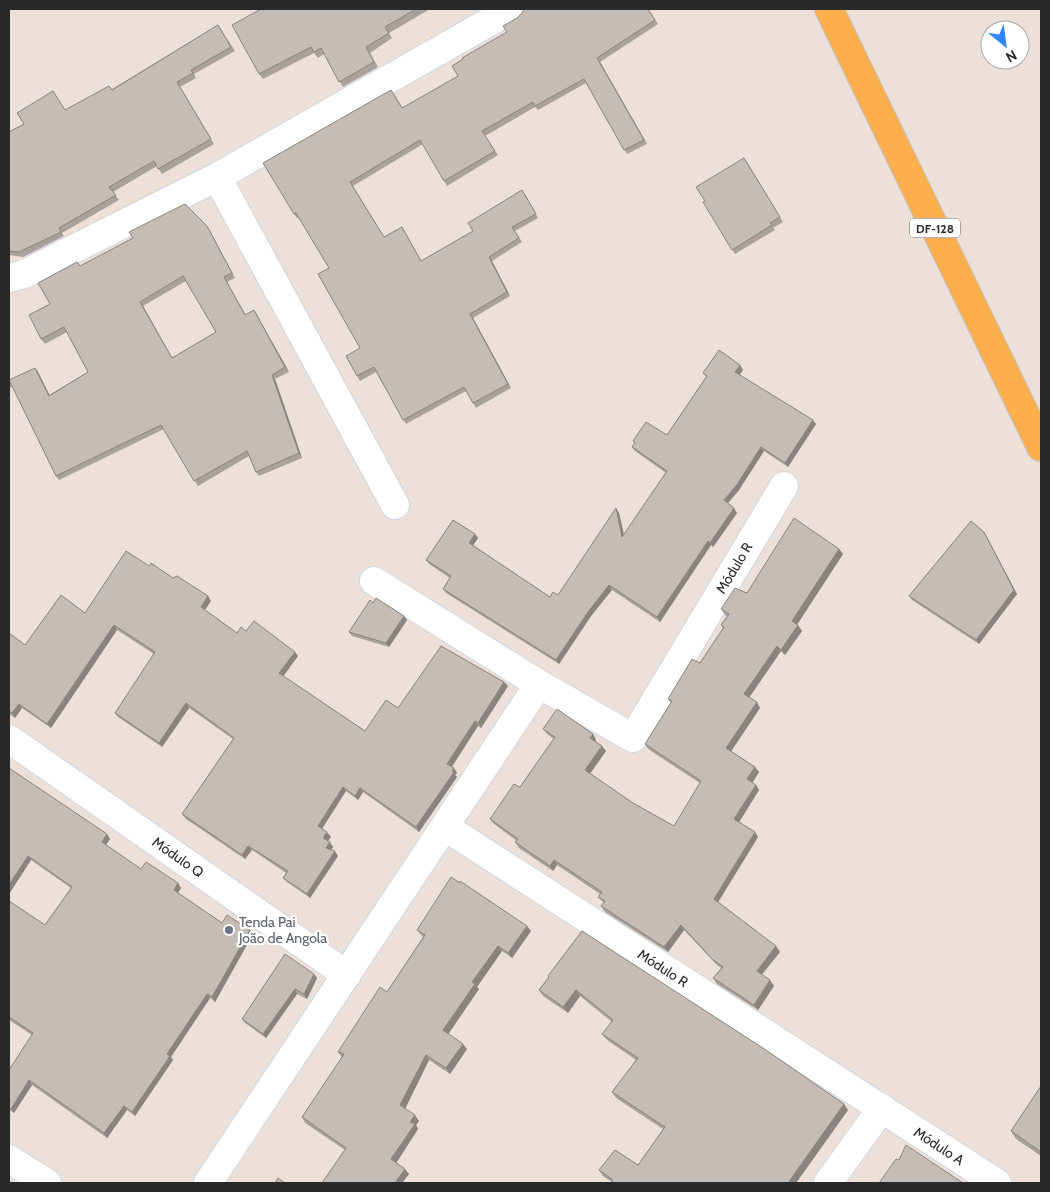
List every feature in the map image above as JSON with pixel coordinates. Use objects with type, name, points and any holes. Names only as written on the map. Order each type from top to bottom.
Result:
[{"type":"main road","name":"DF-128","points":[[829,9],[1041,447]]},
{"type":"street","points":[[9,278],[24,274],[217,177],[512,9]]},
{"type":"street","points":[[217,177],[395,505]]},
{"type":"street","name":"Módulo R","points":[[539,684],[633,738],[784,486]]},
{"type":"street","points":[[208,1183],[539,684],[374,581]]},
{"type":"street","name":"Módulo Q","points":[[9,739],[347,975]]},
{"type":"street","name":"Módulo R","points":[[445,827],[882,1108]]},
{"type":"street","points":[[828,1183],[882,1108]]},
{"type":"street","name":"Módulo A","points":[[882,1108],[998,1183]]},
{"type":"street","points":[[9,1159],[47,1183]]},
{"type":"building","points":[[261,9],[416,9],[385,27],[389,33],[366,47],[374,62],[339,82],[321,48],[314,52],[311,47],[259,74],[232,25]]},
{"type":"building","points":[[524,9],[648,9],[655,20],[597,58],[644,140],[624,150],[584,79],[535,106],[533,102],[482,131],[495,151],[444,181],[420,140],[350,182],[384,237],[402,227],[421,261],[473,231],[468,223],[522,190],[536,214],[512,227],[519,238],[489,257],[507,292],[470,314],[508,384],[473,403],[464,387],[403,420],[374,367],[357,376],[346,356],[360,348],[318,274],[329,268],[263,163],[391,90],[402,108],[458,76],[452,66],[462,58],[507,32],[503,26],[517,18]]},
{"type":"building","points":[[218,25],[231,47],[191,70],[193,73],[177,82],[211,139],[158,169],[154,161],[109,187],[116,195],[59,228],[61,232],[19,252],[9,251],[9,132],[24,124],[17,113],[53,91],[65,110],[109,86],[112,90]]},
{"type":"building","points":[[744,158],[780,217],[770,223],[772,225],[732,250],[696,187]]},
{"type":"building","points":[[185,204],[207,226],[232,273],[224,277],[245,315],[254,310],[285,367],[272,375],[299,453],[256,472],[247,451],[194,481],[161,425],[56,476],[9,380],[35,368],[49,396],[88,372],[64,327],[41,339],[29,315],[50,304],[38,283],[77,262],[80,266],[133,238],[129,232]],"holes":[[[183,276],[216,332],[172,358],[140,302]]]},
{"type":"building","points":[[719,350],[740,365],[735,372],[813,420],[785,463],[761,447],[736,486],[724,500],[734,508],[710,543],[708,541],[657,617],[609,585],[588,612],[556,660],[443,589],[451,576],[426,560],[453,520],[475,534],[469,543],[550,597],[553,592],[558,595],[616,508],[622,537],[667,471],[632,447],[635,442],[633,441],[646,422],[667,435],[707,376],[703,373]]},
{"type":"building","points":[[794,518],[839,549],[792,621],[798,625],[781,650],[777,646],[744,694],[757,702],[726,748],[755,767],[747,779],[756,785],[734,819],[755,832],[714,899],[776,946],[757,971],[770,980],[754,1005],[713,978],[723,967],[712,959],[681,925],[664,947],[601,906],[605,901],[598,897],[602,892],[554,860],[550,866],[515,842],[518,839],[490,819],[514,784],[520,787],[555,737],[543,729],[557,709],[593,734],[590,738],[602,746],[585,770],[633,803],[674,826],[701,781],[645,744],[672,701],[668,699],[692,659],[700,663],[724,627],[721,625],[729,614],[721,609],[735,588],[747,593]]},
{"type":"building","points":[[971,521],[984,532],[1014,590],[976,640],[909,596]]},
{"type":"building","points":[[126,551],[149,566],[151,563],[173,578],[177,576],[208,596],[201,607],[237,633],[241,627],[246,631],[254,621],[295,652],[279,673],[365,731],[386,700],[398,708],[441,646],[504,682],[478,723],[475,721],[447,764],[454,768],[452,771],[454,772],[416,827],[360,788],[355,796],[343,787],[318,826],[327,832],[323,838],[330,842],[326,848],[335,851],[307,894],[283,878],[288,871],[248,846],[242,855],[182,814],[234,738],[186,703],[159,743],[115,713],[155,652],[114,625],[47,724],[19,704],[12,713],[9,711],[9,633],[25,645],[61,595],[85,613]]},
{"type":"building","points":[[376,598],[404,616],[386,643],[349,632],[370,600],[373,603]]},
{"type":"building","points":[[9,768],[107,834],[102,842],[141,869],[146,862],[178,883],[174,890],[222,923],[227,915],[250,930],[212,997],[207,994],[167,1054],[170,1056],[132,1112],[124,1106],[104,1133],[29,1080],[11,1109],[9,1107],[9,1070],[33,1033],[9,1017],[9,901],[45,925],[72,887],[28,856],[9,885]]},
{"type":"building","points":[[451,877],[460,883],[460,881],[527,926],[508,953],[498,946],[472,982],[475,984],[443,1030],[463,1044],[446,1068],[426,1055],[400,1105],[415,1115],[410,1122],[415,1124],[391,1159],[405,1169],[395,1183],[322,1183],[346,1148],[302,1117],[344,1054],[338,1052],[380,987],[387,992],[425,935],[417,930]]},
{"type":"building","points":[[582,931],[766,1050],[844,1104],[788,1183],[611,1183],[613,1180],[599,1170],[615,1150],[638,1165],[665,1127],[612,1092],[638,1058],[602,1034],[613,1020],[576,990],[563,1007],[539,990]]},
{"type":"building","points":[[285,954],[314,974],[304,994],[295,989],[263,1034],[242,1019]]},
{"type":"building","points":[[1041,1086],[1041,1152],[1011,1131]]},
{"type":"building","points":[[906,1145],[963,1183],[879,1183],[896,1159],[899,1160]]},
{"type":"building","points":[[278,1178],[285,1183],[275,1183]]},
{"type":"place","name":"Tenda Pai João de Angola","points":[[229,930]]}]
